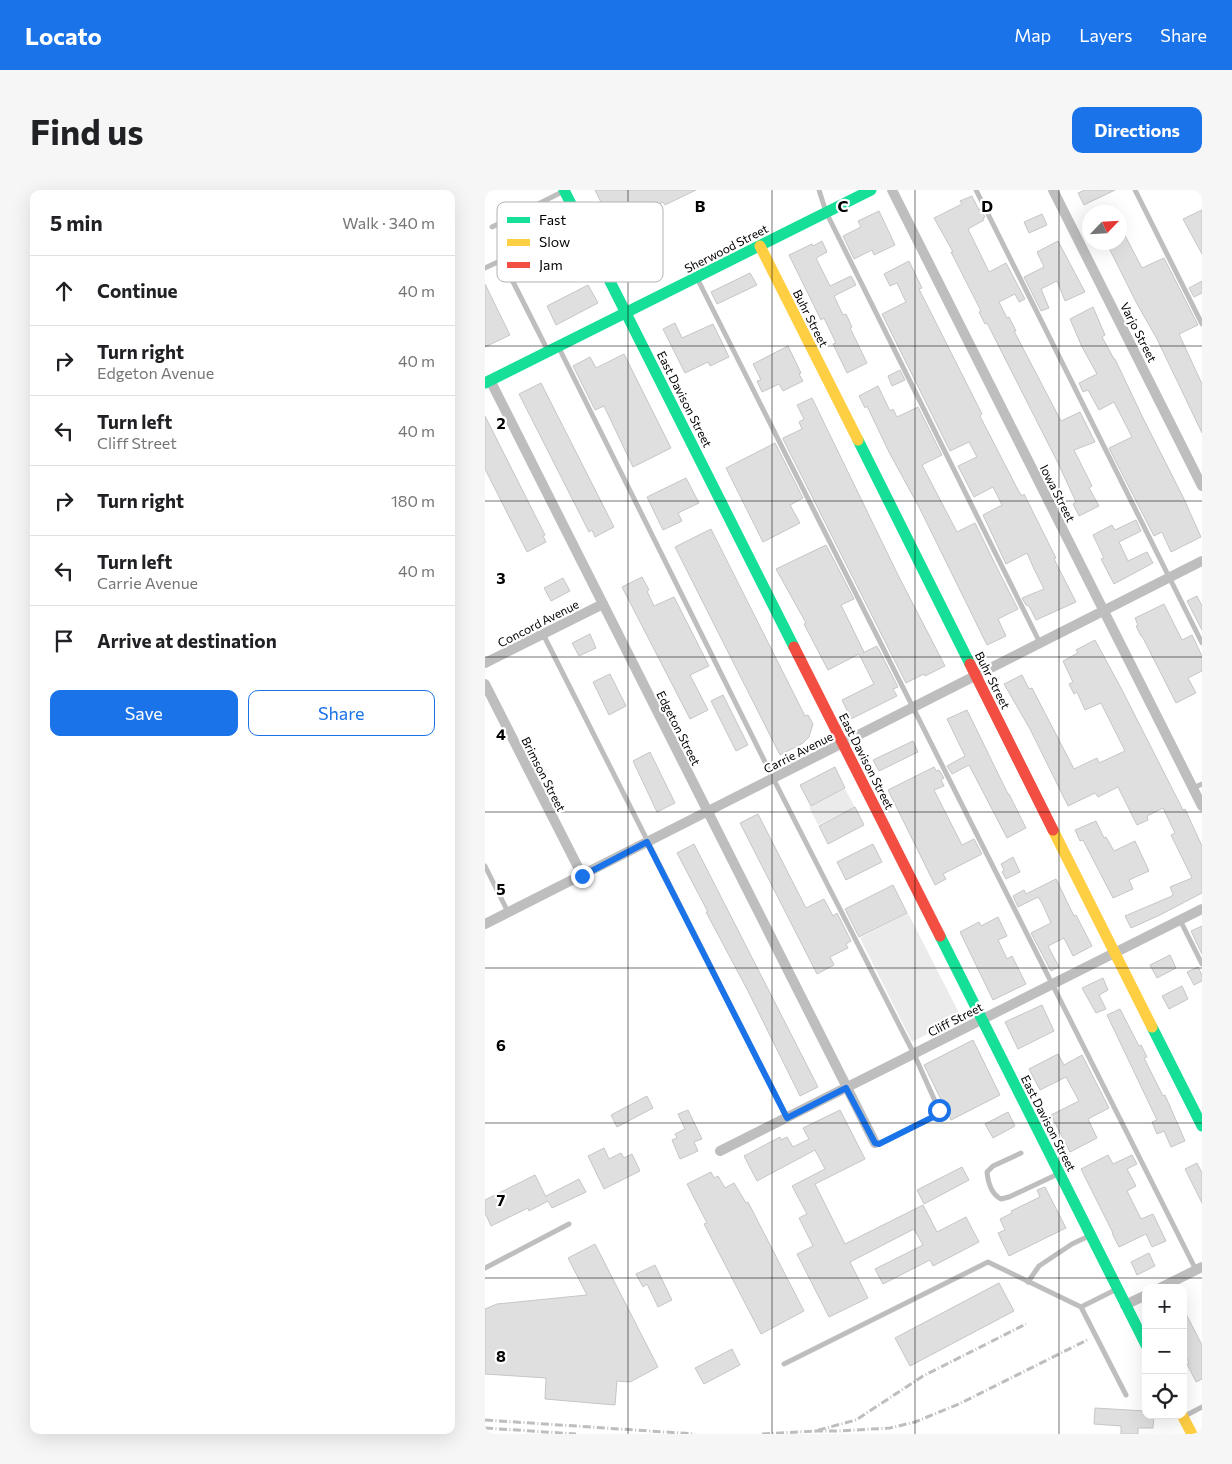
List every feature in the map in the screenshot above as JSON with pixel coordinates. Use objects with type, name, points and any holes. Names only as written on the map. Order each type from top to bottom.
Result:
[{"type":"street","name":"East Davison Street","points":[[564,190],[570,202]]},
{"type":"street","name":"Sherwood Street","points":[[487,382],[760,246],[825,212],[856,193],[871,190]]},
{"type":"street","name":"Iowa Street","points":[[892,190],[1104,611],[1197,786],[1202,806]]},
{"type":"street","name":"Varjo Street","points":[[1053,190],[1202,486]]},
{"type":"street","name":"Buhr Street","points":[[760,246],[1202,1126]]},
{"type":"street","name":"East Davison Street","points":[[611,282],[1142,1337]]},
{"type":"street","name":"Edgeton Street","points":[[487,382],[603,604],[875,1143]]},
{"type":"street","name":"Carrie Avenue","points":[[485,924],[1202,562]]},
{"type":"street","name":"Concord Avenue","points":[[485,664],[603,604]]},
{"type":"street","name":"Brimson Street","points":[[485,684],[582,876]]},
{"type":"street","name":"Cliff Street","points":[[720,1151],[1202,909]]},
{"type":"street","points":[[1168,1284],[1199,1268]]},
{"type":"street","points":[[1125,1305],[1142,1297]]},
{"type":"street","points":[[1184,1419],[1192,1434]]},
{"type":"lane","points":[[541,202],[564,190]]},
{"type":"lane","points":[[819,190],[825,212],[1040,643]]},
{"type":"lane","points":[[976,190],[1202,643]]},
{"type":"lane","points":[[1135,190],[1202,324]]},
{"type":"lane","points":[[492,227],[497,224]]},
{"type":"lane","points":[[485,268],[497,262]]},
{"type":"lane","points":[[697,278],[1052,984],[1199,1268]]},
{"type":"lane","points":[[515,282],[553,349],[773,778],[913,1054],[939,1110],[937,1115],[879,1144],[875,1143]]},
{"type":"lane","points":[[543,634],[787,1118]]},
{"type":"lane","points":[[485,866],[508,912]]},
{"type":"lane","points":[[1180,920],[1202,964]]},
{"type":"lane","points":[[1021,1153],[993,1166],[987,1172],[988,1181],[995,1196],[1001,1199],[1009,1197],[1059,1173]]},
{"type":"lane","points":[[485,1268],[569,1224]]},
{"type":"lane","points":[[1028,1282],[1039,1266],[1072,1244],[1090,1235]]},
{"type":"lane","points":[[784,1364],[988,1262],[1081,1307],[1126,1395]]},
{"type":"lane","points":[[1081,1307],[1117,1289]]},
{"type":"lane","points":[[1187,1414],[1202,1407]]},
{"type":"shaded area","points":[[845,789],[855,807],[818,825],[809,807]]},
{"type":"shaded area","points":[[908,913],[961,1017],[912,1042],[860,938]]},
{"type":"building","points":[[595,190],[696,190],[665,205],[663,202],[601,202]]},
{"type":"building","points":[[1085,190],[1115,190],[1084,205],[1078,193]]},
{"type":"building","points":[[972,196],[985,217],[983,218],[984,220],[968,229],[989,272],[1006,263],[1025,299],[1019,302],[1015,294],[999,302],[1007,318],[1009,317],[1016,331],[1014,331],[1061,421],[1080,412],[1095,442],[1074,450],[1092,486],[1089,488],[1099,506],[1079,516],[1073,504],[1076,502],[1058,463],[987,323],[985,324],[979,312],[981,311],[951,252],[953,252],[934,218],[962,204],[960,201]]},
{"type":"building","points":[[1202,210],[1202,254],[1183,219]]},
{"type":"building","points":[[879,211],[895,245],[874,255],[872,250],[854,259],[843,236],[861,227],[858,221]]},
{"type":"building","points":[[1042,214],[1047,225],[1029,233],[1024,222]]},
{"type":"building","points":[[1127,239],[1142,268],[1164,258],[1198,325],[1179,334],[1202,384],[1202,433],[1157,339],[1110,250],[1127,250]]},
{"type":"building","points":[[822,241],[827,252],[816,258],[830,286],[851,276],[856,285],[834,296],[843,315],[846,314],[852,327],[850,328],[867,363],[847,373],[833,344],[836,343],[824,318],[821,320],[789,255]]},
{"type":"building","points":[[1058,241],[1085,292],[1065,301],[1057,281],[1041,289],[1049,308],[1041,311],[1024,277],[1044,267],[1037,252]]},
{"type":"building","points":[[909,261],[922,288],[919,289],[982,414],[980,416],[1018,490],[1022,496],[1024,494],[1076,602],[1036,620],[1029,606],[1026,605],[1022,598],[1044,589],[1027,553],[1006,564],[983,515],[1002,505],[993,487],[974,497],[958,466],[977,457],[969,442],[950,451],[882,314],[906,302],[897,283],[890,286],[884,274]]},
{"type":"building","points":[[750,273],[757,285],[717,304],[711,292]]},
{"type":"building","points":[[1202,281],[1202,293],[1194,297],[1189,288]]},
{"type":"building","points":[[485,284],[510,335],[485,347]]},
{"type":"building","points":[[588,285],[598,303],[556,325],[547,306]]},
{"type":"building","points":[[1093,307],[1105,335],[1102,337],[1115,359],[1201,537],[1171,552],[1162,532],[1154,536],[1109,448],[1132,437],[1114,402],[1099,410],[1088,390],[1083,392],[1079,383],[1097,374],[1082,347],[1070,319]]},
{"type":"building","points":[[675,323],[682,338],[713,324],[729,357],[710,366],[708,362],[685,373],[663,329]]},
{"type":"building","points":[[788,346],[803,381],[783,391],[779,384],[762,392],[757,381],[761,380],[753,364]]},
{"type":"building","points":[[624,354],[671,448],[633,467],[604,406],[595,410],[573,366],[590,357],[596,368]]},
{"type":"building","points":[[900,370],[905,380],[892,386],[888,376]]},
{"type":"building","points":[[541,383],[614,527],[595,537],[592,530],[589,532],[519,394]]},
{"type":"building","points":[[878,386],[890,411],[893,409],[897,417],[918,407],[942,455],[922,465],[957,532],[975,523],[1018,609],[998,619],[1006,636],[987,645],[920,509],[867,406],[865,408],[859,396]]},
{"type":"building","points":[[812,398],[898,575],[945,666],[906,683],[783,439],[802,429],[799,422],[804,419],[797,405]]},
{"type":"building","points":[[485,416],[545,535],[543,536],[546,542],[527,552],[485,469]]},
{"type":"building","points":[[775,443],[803,498],[790,505],[800,523],[763,542],[726,468]]},
{"type":"building","points":[[686,478],[699,503],[678,513],[682,521],[663,530],[647,497]]},
{"type":"building","points":[[1136,520],[1141,531],[1119,542],[1128,561],[1147,552],[1153,563],[1114,584],[1101,559],[1104,558],[1093,535],[1112,525],[1115,530]]},
{"type":"building","points":[[711,529],[805,716],[808,715],[813,724],[809,737],[803,743],[780,755],[675,547]]},
{"type":"building","points":[[826,545],[854,599],[841,605],[863,653],[877,646],[898,687],[893,689],[897,696],[851,719],[842,700],[874,684],[859,654],[828,670],[804,624],[806,623],[776,569]]},
{"type":"building","points":[[642,577],[654,606],[674,597],[709,666],[690,675],[708,710],[690,719],[622,587]]},
{"type":"building","points":[[563,578],[570,591],[551,601],[544,588]]},
{"type":"building","points":[[1197,596],[1202,606],[1202,630],[1187,601]]},
{"type":"building","points":[[1164,604],[1182,640],[1192,635],[1202,656],[1202,671],[1188,678],[1196,693],[1176,703],[1136,626],[1138,625],[1135,618]]},
{"type":"building","points":[[590,634],[596,648],[579,656],[572,643]]},
{"type":"building","points":[[1095,640],[1183,810],[1185,809],[1202,846],[1202,893],[1131,928],[1125,916],[1172,896],[1170,887],[1192,878],[1171,835],[1175,833],[1163,808],[1147,816],[1148,820],[1137,825],[1118,787],[1098,797],[1095,793],[1068,806],[1030,729],[1004,684],[1022,675],[1029,689],[1032,688],[1074,769],[1097,758],[1099,763],[1125,751],[1101,703],[1085,710],[1077,692],[1074,694],[1069,684],[1073,682],[1063,661],[1078,653],[1076,650]]},
{"type":"building","points":[[610,674],[626,706],[609,715],[593,682]]},
{"type":"building","points":[[723,695],[748,745],[736,751],[711,701]]},
{"type":"building","points":[[967,710],[1026,828],[1007,838],[969,765],[952,774],[947,766],[965,756],[947,719]]},
{"type":"building","points":[[913,741],[918,752],[879,771],[873,760]]},
{"type":"building","points":[[650,752],[675,803],[657,812],[633,761]]},
{"type":"building","points":[[835,767],[845,788],[811,806],[800,785]]},
{"type":"building","points":[[934,767],[936,771],[939,770],[944,778],[941,780],[944,786],[934,790],[962,845],[974,839],[982,854],[943,874],[946,879],[935,885],[888,790]]},
{"type":"building","points":[[855,807],[864,825],[828,844],[819,826]]},
{"type":"building","points":[[758,814],[806,908],[824,899],[833,916],[837,913],[851,941],[846,944],[848,948],[830,957],[834,965],[817,974],[740,823]]},
{"type":"building","points":[[1096,821],[1104,838],[1106,837],[1114,851],[1135,841],[1149,871],[1129,880],[1133,889],[1113,898],[1083,840],[1080,841],[1075,830]]},
{"type":"building","points":[[694,844],[818,1087],[800,1096],[677,853]]},
{"type":"building","points":[[873,844],[882,862],[846,880],[837,862]]},
{"type":"building","points":[[1013,857],[1020,872],[1006,879],[1002,872],[1004,870],[1001,864]]},
{"type":"building","points":[[1056,879],[1074,916],[1076,915],[1092,946],[1073,956],[1064,938],[1048,946],[1059,967],[1051,971],[1031,933],[1051,923],[1042,903],[1038,897],[1018,907],[1013,896],[1024,890],[1026,894]]},
{"type":"building","points":[[893,885],[907,913],[859,937],[845,909]]},
{"type":"building","points":[[998,917],[1007,936],[998,940],[1007,959],[1012,956],[1026,984],[993,1000],[960,932],[979,922],[981,926]]},
{"type":"building","points":[[1202,926],[1202,954],[1191,931]]},
{"type":"building","points":[[1170,955],[1176,968],[1157,978],[1150,965]]},
{"type":"building","points":[[1198,967],[1202,975],[1202,981],[1194,985],[1187,972]]},
{"type":"building","points":[[1103,978],[1108,990],[1099,995],[1106,1009],[1096,1013],[1082,988]]},
{"type":"building","points":[[1182,986],[1188,999],[1169,1009],[1162,996]]},
{"type":"building","points":[[1042,1005],[1054,1031],[1018,1049],[1005,1022]]},
{"type":"building","points":[[1120,1009],[1139,1046],[1141,1045],[1147,1057],[1144,1058],[1163,1096],[1165,1095],[1185,1141],[1171,1147],[1164,1131],[1157,1134],[1152,1122],[1157,1120],[1107,1015]]},
{"type":"building","points":[[973,1040],[1000,1095],[951,1120],[924,1065]]},
{"type":"building","points":[[1058,1054],[1064,1065],[1082,1055],[1109,1108],[1088,1119],[1097,1138],[1070,1152],[1051,1115],[1079,1101],[1066,1077],[1040,1090],[1029,1069]]},
{"type":"building","points":[[647,1096],[653,1108],[617,1127],[611,1115]]},
{"type":"building","points":[[688,1110],[702,1139],[694,1142],[698,1151],[680,1159],[672,1140],[677,1138],[675,1134],[685,1129],[678,1114]]},
{"type":"building","points":[[840,1110],[865,1159],[815,1184],[845,1244],[923,1205],[937,1232],[966,1217],[979,1242],[933,1266],[930,1260],[883,1284],[875,1269],[923,1245],[914,1229],[850,1262],[868,1298],[829,1317],[797,1254],[813,1246],[799,1218],[807,1214],[792,1186],[825,1169],[815,1150],[757,1181],[744,1156],[780,1137],[781,1140],[787,1137],[793,1147],[809,1139],[803,1128]]},
{"type":"building","points":[[1008,1112],[1015,1126],[993,1138],[985,1124]]},
{"type":"building","points":[[604,1148],[609,1159],[621,1153],[624,1158],[632,1154],[640,1171],[604,1189],[588,1156]]},
{"type":"building","points":[[1108,1155],[1113,1164],[1132,1155],[1137,1164],[1127,1169],[1136,1186],[1127,1191],[1141,1219],[1153,1214],[1166,1241],[1152,1247],[1146,1234],[1119,1247],[1081,1169]]},
{"type":"building","points":[[1197,1163],[1202,1173],[1202,1203],[1185,1169]]},
{"type":"building","points":[[962,1167],[969,1180],[924,1204],[917,1190]]},
{"type":"building","points":[[711,1172],[714,1178],[718,1176],[725,1188],[734,1183],[746,1203],[748,1202],[804,1311],[761,1334],[704,1224],[707,1223],[687,1184]]},
{"type":"building","points":[[535,1175],[546,1197],[579,1179],[586,1192],[552,1208],[548,1201],[529,1211],[528,1208],[491,1226],[485,1213],[485,1200]]},
{"type":"building","points":[[1045,1187],[1066,1228],[1009,1256],[998,1233],[1005,1230],[1000,1219],[1012,1213],[1011,1211],[1040,1197],[1037,1190]]},
{"type":"building","points":[[595,1244],[658,1367],[630,1382],[617,1381],[615,1405],[545,1399],[546,1378],[485,1374],[485,1309],[497,1304],[587,1295],[568,1258]]},
{"type":"building","points":[[1149,1253],[1155,1266],[1137,1275],[1131,1262]]},
{"type":"building","points":[[655,1265],[672,1300],[658,1307],[647,1284],[643,1287],[636,1274]]},
{"type":"building","points":[[999,1283],[1014,1311],[910,1366],[895,1338]]},
{"type":"building","points":[[1187,1316],[1202,1345],[1202,1379],[1196,1382],[1187,1364],[1189,1363],[1187,1359]]},
{"type":"building","points":[[732,1349],[740,1365],[704,1384],[695,1368]]},
{"type":"building","points":[[1095,1408],[1142,1411],[1142,1419],[1154,1419],[1153,1428],[1138,1428],[1138,1434],[1121,1434],[1121,1426],[1094,1424]]},
{"type":"railway","points":[[762,1434],[815,1431],[856,1420],[923,1376],[1026,1324]]},
{"type":"railway","points":[[815,1431],[890,1428],[915,1422],[959,1404],[1089,1339]]},
{"type":"railway","points":[[485,1420],[695,1434]]},
{"type":"railway","points":[[485,1428],[576,1434]]},
{"type":"traffic: fast","points":[[564,190],[570,202]]},
{"type":"traffic: fast","points":[[485,383],[871,190]]},
{"type":"traffic: fast","points":[[610,282],[794,647]]},
{"type":"traffic: fast","points":[[858,440],[970,664]]},
{"type":"traffic: fast","points":[[940,936],[1142,1337]]},
{"type":"traffic: fast","points":[[1152,1027],[1202,1126]]},
{"type":"traffic: slow","points":[[760,246],[858,440]]},
{"type":"traffic: slow","points":[[1053,830],[1152,1027]]},
{"type":"traffic: slow","points":[[1184,1419],[1192,1434]]},
{"type":"traffic: jam","points":[[794,647],[940,936]]},
{"type":"traffic: jam","points":[[970,664],[1053,830]]},
{"type":"route","points":[[582,876],[647,842],[787,1118],[846,1088],[875,1143],[879,1144],[937,1115],[939,1110]]}]
